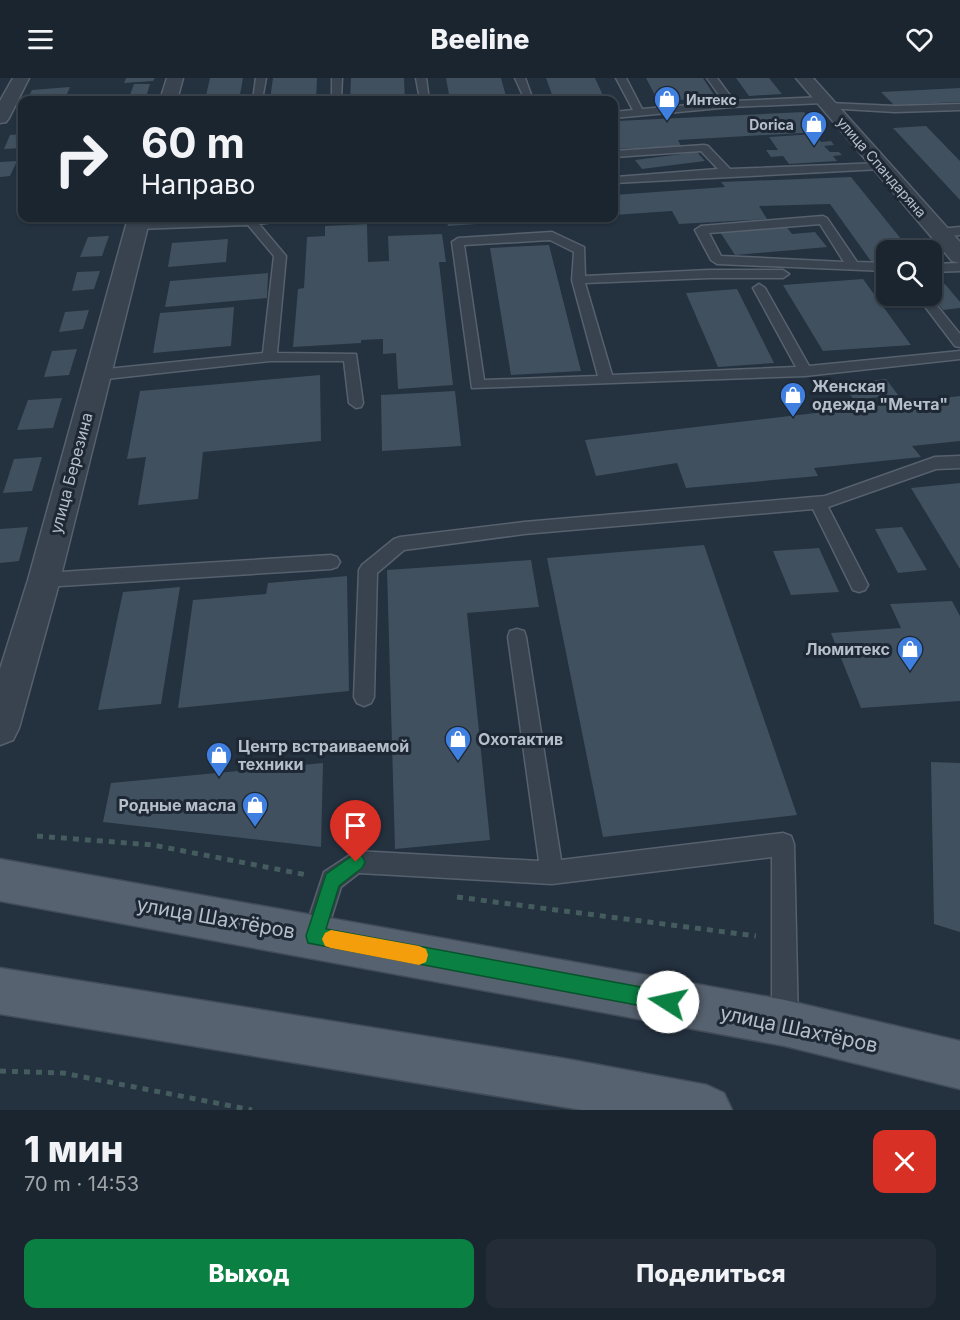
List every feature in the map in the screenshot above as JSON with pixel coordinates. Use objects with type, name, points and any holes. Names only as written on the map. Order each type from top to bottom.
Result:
[{"type":"main road","name":"улица Шахтёров","points":[[0,880],[785,1023],[960,1065]]},
{"type":"main road","points":[[0,991],[567,1083],[707,1110]]},
{"type":"street","points":[[0,118],[21,78]]},
{"type":"street","points":[[170,96],[175,78]]},
{"type":"street","name":"улица Спандаряна","points":[[804,78],[960,256]]},
{"type":"street","name":"улица Березина","points":[[0,728],[44,580],[138,222]]},
{"type":"lane","points":[[259,96],[261,78]]},
{"type":"lane","points":[[337,78],[337,96]]},
{"type":"lane","points":[[421,78],[424,96]]},
{"type":"lane","points":[[520,78],[527,96]]},
{"type":"lane","points":[[621,78],[639,112]]},
{"type":"lane","points":[[712,78],[731,104]]},
{"type":"lane","points":[[618,114],[731,104],[826,103],[895,109],[960,107]]},
{"type":"lane","points":[[618,154],[704,148],[727,172]]},
{"type":"lane","points":[[618,177],[881,166]]},
{"type":"lane","points":[[823,220],[856,269],[717,260],[700,230],[823,220]]},
{"type":"lane","points":[[252,222],[280,256],[270,357]]},
{"type":"lane","points":[[939,233],[960,231]]},
{"type":"lane","points":[[606,380],[578,280],[580,250],[552,236],[458,242],[477,385],[606,380],[805,371],[960,355]]},
{"type":"lane","points":[[942,268],[960,267]]},
{"type":"lane","points":[[578,280],[876,268]]},
{"type":"lane","points":[[759,288],[805,371]]},
{"type":"lane","points":[[931,306],[960,343]]},
{"type":"lane","points":[[97,375],[270,357],[351,357],[356,403]]},
{"type":"lane","points":[[364,697],[368,570],[400,544],[524,528],[818,503],[935,463],[960,462]]},
{"type":"lane","points":[[818,503],[859,585]]},
{"type":"lane","points":[[44,580],[331,562]]},
{"type":"lane","points":[[517,637],[552,873]]},
{"type":"lane","points":[[315,936],[332,880],[356,862],[552,873],[783,844],[785,1023]]},
{"type":"path","points":[[0,1071],[63,1073],[252,1110]]},
{"type":"building","points":[[126,78],[155,78],[153,81],[124,83]]},
{"type":"building","points":[[210,78],[243,78],[240,96],[206,96]]},
{"type":"building","points":[[273,78],[317,78],[316,96],[271,96]]},
{"type":"building","points":[[351,78],[404,78],[405,96],[350,96]]},
{"type":"building","points":[[446,78],[501,78],[506,96],[449,96]]},
{"type":"building","points":[[546,78],[595,78],[603,96],[553,96]]},
{"type":"building","points":[[646,78],[703,78],[716,98],[658,101]]},
{"type":"building","points":[[736,78],[769,78],[782,94],[749,96]]},
{"type":"building","points":[[134,84],[150,84],[147,94],[130,95]]},
{"type":"building","points":[[70,87],[66,96],[29,96],[32,90]]},
{"type":"building","points":[[960,88],[960,102],[894,105],[881,92]]},
{"type":"building","points":[[804,112],[819,132],[678,140],[681,146],[618,149],[618,121]]},
{"type":"building","points":[[926,126],[960,161],[960,200],[893,128]]},
{"type":"building","points":[[18,134],[18,148],[4,149],[10,135]]},
{"type":"building","points":[[815,134],[821,142],[831,141],[834,145],[824,146],[830,152],[839,152],[842,155],[833,156],[837,161],[789,164],[783,156],[771,157],[766,150],[778,150],[769,137]]},
{"type":"building","points":[[697,152],[705,161],[642,169],[635,160]]},
{"type":"building","points":[[17,161],[10,176],[0,177],[0,162]]},
{"type":"building","points":[[851,177],[902,240],[876,240],[876,264],[873,264],[830,204],[759,206],[767,219],[679,224],[672,211],[618,215],[618,195],[725,187],[721,182]]},
{"type":"building","points":[[447,222],[507,222],[448,226]]},
{"type":"building","points":[[367,224],[368,262],[389,261],[388,236],[442,234],[446,262],[439,262],[453,385],[398,389],[396,353],[383,354],[383,339],[361,340],[361,343],[293,347],[298,289],[304,288],[307,237],[325,236],[325,226]]},
{"type":"building","points":[[786,226],[792,234],[815,232],[827,247],[735,255],[720,232]]},
{"type":"building","points":[[109,236],[102,256],[80,257],[88,237]]},
{"type":"building","points":[[228,239],[226,262],[168,267],[172,243]]},
{"type":"building","points":[[549,245],[581,371],[511,375],[490,248]]},
{"type":"building","points":[[100,271],[94,289],[72,291],[77,272]]},
{"type":"building","points":[[268,273],[267,298],[165,307],[170,281]]},
{"type":"building","points":[[863,279],[876,297],[876,306],[883,306],[911,345],[823,351],[783,285]]},
{"type":"building","points":[[942,284],[945,284],[960,302],[960,308],[943,310],[940,306],[942,306]]},
{"type":"building","points":[[737,289],[774,363],[718,367],[686,293]]},
{"type":"building","points":[[234,307],[231,346],[153,353],[160,313]]},
{"type":"building","points":[[89,310],[83,329],[59,332],[65,312]]},
{"type":"building","points":[[77,349],[69,375],[44,377],[52,351]]},
{"type":"building","points":[[320,375],[321,441],[203,452],[198,499],[138,505],[146,457],[127,459],[140,391]]},
{"type":"building","points":[[886,379],[898,395],[854,400],[843,384]]},
{"type":"building","points":[[455,391],[461,446],[382,451],[381,395]]},
{"type":"building","points":[[960,396],[960,441],[912,446],[921,457],[814,468],[818,476],[686,488],[677,463],[596,476],[585,440]]},
{"type":"building","points":[[62,398],[53,428],[17,430],[28,400]]},
{"type":"building","points":[[42,457],[32,491],[3,493],[14,459]]},
{"type":"building","points":[[960,483],[960,569],[911,488]]},
{"type":"building","points":[[28,527],[19,561],[0,563],[0,529]]},
{"type":"building","points":[[902,527],[927,570],[898,573],[875,529]]},
{"type":"building","points":[[704,545],[797,815],[603,837],[547,558]]},
{"type":"building","points":[[819,548],[839,592],[791,595],[773,551]]},
{"type":"building","points":[[531,560],[539,607],[467,613],[490,840],[395,849],[387,570]]},
{"type":"building","points":[[347,576],[349,691],[178,708],[193,600],[266,594],[268,583]]},
{"type":"building","points":[[180,587],[161,704],[98,710],[123,592]]},
{"type":"building","points":[[952,601],[960,616],[960,701],[861,708],[831,633],[901,628],[890,604]]},
{"type":"building","points":[[931,762],[960,763],[960,932],[934,924]]},
{"type":"building","points":[[323,763],[321,847],[103,822],[111,783]]},
{"type":"slow traffic","points":[[331,939],[419,955]]},
{"type":"place","name":"Интекс","points":[[667,122]]},
{"type":"place","name":"Dorica","points":[[814,147]]},
{"type":"place","name":"Женская одежда \"Мечта\"","points":[[793,418]]},
{"type":"place","name":"Люмитекс","points":[[910,672]]},
{"type":"place","name":"Охотактив","points":[[458,762]]},
{"type":"place","name":"Центр встраиваемой техники","points":[[219,778]]},
{"type":"place","name":"Родные масла","points":[[255,828]]},
{"type":"route","points":[[356,862],[332,880],[315,936],[668,1002]]}]
